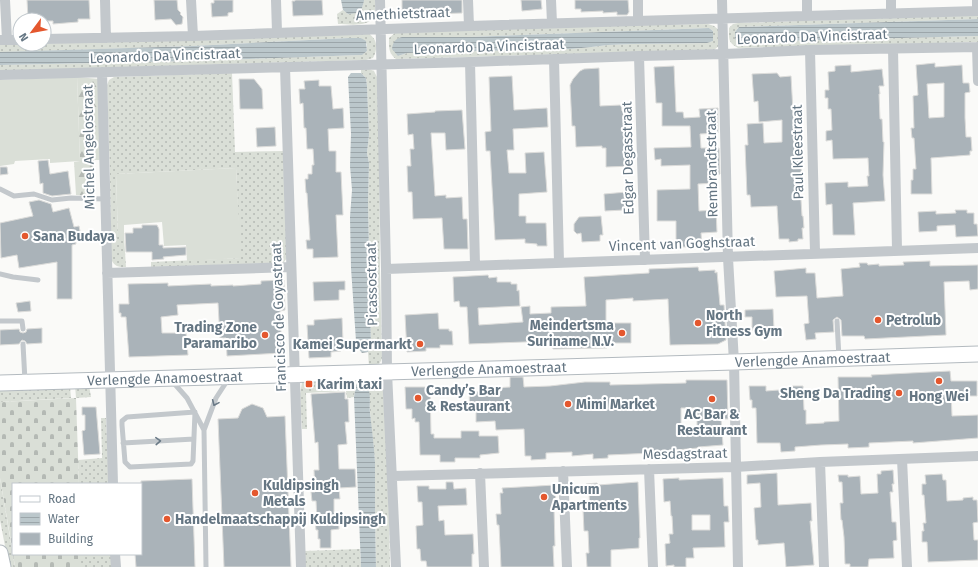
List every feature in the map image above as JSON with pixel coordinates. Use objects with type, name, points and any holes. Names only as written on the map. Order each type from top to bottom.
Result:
[{"type":"street","points":[[4,40],[5,0]]},
{"type":"street","points":[[105,0],[106,38]]},
{"type":"street","points":[[191,0],[193,36]]},
{"type":"street","points":[[276,0],[277,32]]},
{"type":"street","name":"Picassostraat","points":[[380,0],[387,372],[396,567]]},
{"type":"street","points":[[468,0],[469,26]]},
{"type":"street","points":[[551,0],[552,23]]},
{"type":"street","points":[[638,0],[638,21]]},
{"type":"street","name":"Rembrandtstraat","points":[[722,0],[728,258],[734,362],[738,567]]},
{"type":"street","points":[[806,0],[807,16]]},
{"type":"street","points":[[891,0],[891,14]]},
{"type":"street","points":[[977,0],[978,11]]},
{"type":"street","name":"Amethietstraat","points":[[52,39],[193,36],[552,23],[978,11]]},
{"type":"street","points":[[978,47],[978,81]]},
{"type":"street","name":"Leonardo Da Vincistraat","points":[[0,75],[470,62],[810,50],[978,47]]},
{"type":"street","points":[[893,49],[897,250]]},
{"type":"street","name":"Paul Kleestraat","points":[[810,50],[815,253]]},
{"type":"street","name":"Edgar Degasstraat","points":[[639,56],[645,260]]},
{"type":"street","points":[[554,59],[559,262]]},
{"type":"street","points":[[470,62],[475,265]]},
{"type":"street","name":"Francisco de Goyastraat","points":[[285,67],[301,567]]},
{"type":"street","name":"Michel Angelostraat","points":[[102,72],[106,273],[111,380],[113,483]]},
{"type":"street","name":"Vincent van Goghstraat","points":[[386,269],[978,248]]},
{"type":"street","points":[[106,273],[292,267]]},
{"type":"street","name":"Verlengde Anamoestraat","points":[[0,383],[978,354]]},
{"type":"street","name":"Mesdagstraat","points":[[392,476],[735,467],[978,456]]},
{"type":"street","points":[[902,459],[907,567]]},
{"type":"street","points":[[820,462],[824,567]]},
{"type":"street","points":[[649,469],[652,567]]},
{"type":"street","points":[[563,471],[567,567]]},
{"type":"street","points":[[480,473],[484,567]]},
{"type":"street","points":[[0,552],[3,567]]},
{"type":"street","points":[[115,555],[116,567]]},
{"type":"lane","points":[[0,189],[14,196],[34,194],[52,200],[71,198],[105,199]]},
{"type":"lane","points":[[0,274],[13,278],[38,280]]},
{"type":"lane","points":[[0,321],[22,321],[23,329]]},
{"type":"lane","points":[[837,321],[839,359]]},
{"type":"lane","points":[[23,344],[25,382]]},
{"type":"lane","points":[[206,567],[204,430],[216,398],[230,377]]},
{"type":"lane","points":[[171,379],[187,398],[204,430]]},
{"type":"lane","points":[[195,412],[193,462],[191,464],[130,467],[124,459],[122,421],[127,417],[195,412]]},
{"type":"lane","points":[[123,443],[194,439]]},
{"type":"green space","points":[[364,0],[375,0],[375,12],[371,20],[363,24],[338,24],[337,14],[343,10],[348,14],[362,8]]},
{"type":"green space","points":[[978,15],[978,19],[739,27],[735,32],[741,42],[978,36],[978,42],[738,48],[732,44],[729,38],[729,28],[733,24],[738,23]]},
{"type":"green space","points":[[708,24],[719,30],[720,45],[714,50],[396,59],[390,52],[389,47],[389,38],[396,32]],"holes":[[[709,28],[713,31],[713,41],[706,43],[620,44],[567,49],[407,53],[398,56],[402,37],[469,37]]]},
{"type":"green space","points":[[367,33],[371,35],[375,41],[376,51],[373,58],[366,60],[0,71],[0,65],[194,61],[361,55],[367,51],[367,44],[361,38],[52,51],[52,43]]},
{"type":"green space","points":[[0,45],[12,45],[12,52],[0,52]]},
{"type":"green space","points":[[369,69],[374,71],[379,81],[382,358],[378,365],[369,367],[368,352],[371,348],[368,203],[369,163],[367,153],[369,135],[367,86],[366,78],[361,73],[361,70]]},
{"type":"green space","points":[[232,73],[235,152],[285,151],[287,258],[284,262],[278,263],[151,267],[151,262],[240,258],[236,168],[116,174],[118,236],[124,236],[126,267],[119,267],[115,265],[111,259],[107,85],[109,80],[114,77]]},
{"type":"green space","points":[[77,77],[99,79],[101,160],[94,160],[95,196],[76,195],[74,162],[80,161]]},
{"type":"green space","points":[[77,77],[80,161],[50,163],[50,159],[15,161],[14,164],[0,166],[0,80]]},
{"type":"green space","points":[[236,168],[241,258],[187,261],[186,245],[164,246],[162,222],[124,225],[124,236],[118,236],[116,174]]},
{"type":"green space","points":[[375,379],[380,382],[383,387],[388,473],[390,567],[376,567],[375,463],[370,414],[370,398],[356,385],[354,397],[347,398],[346,391],[306,393],[307,429],[302,429],[300,394],[302,382],[306,380]]},
{"type":"green space","points":[[75,385],[89,385],[91,397],[76,398]]},
{"type":"green space","points":[[70,387],[71,398],[0,402],[0,389]]},
{"type":"green space","points":[[76,398],[79,483],[12,483],[12,547],[0,478],[0,402]]},
{"type":"green space","points":[[101,418],[106,418],[109,483],[79,483],[78,460],[102,458]]},
{"type":"green space","points":[[0,478],[15,567],[9,567],[0,520]]},
{"type":"green space","points":[[360,549],[361,567],[304,567],[304,551]]},
{"type":"green space","points":[[13,555],[81,555],[81,567],[15,567]]},
{"type":"green space","points":[[81,555],[111,555],[112,567],[81,567]]},
{"type":"water","points":[[341,0],[364,1],[362,8],[357,13],[348,14],[343,10]]},
{"type":"water","points":[[978,19],[978,36],[741,42],[735,39],[735,32],[739,27]]},
{"type":"water","points":[[709,28],[713,31],[713,41],[707,43],[620,44],[567,49],[407,53],[398,56],[392,49],[395,41],[402,37],[469,37]]},
{"type":"water","points":[[361,38],[366,41],[367,51],[362,55],[194,61],[0,65],[0,52],[52,52],[52,50],[193,46]]},
{"type":"water","points":[[351,73],[361,73],[366,78],[369,135],[367,153],[369,163],[368,203],[371,348],[368,352],[362,353],[358,348],[356,341],[351,268],[350,217],[352,190],[348,77]]},
{"type":"water","points":[[366,384],[370,394],[370,413],[375,462],[376,567],[361,567],[354,397],[356,385]]},
{"type":"building","points":[[27,0],[89,0],[90,19],[78,19],[78,22],[53,24],[52,12],[28,12]]},
{"type":"building","points":[[154,0],[177,0],[178,10],[183,17],[182,24],[176,25],[171,19],[155,20]]},
{"type":"building","points":[[214,0],[233,0],[233,12],[228,13],[228,16],[212,17],[211,3],[214,3]]},
{"type":"building","points":[[322,0],[323,15],[293,16],[292,1]]},
{"type":"building","points":[[402,0],[462,0],[462,13],[402,15]]},
{"type":"building","points":[[521,0],[541,0],[542,9],[522,11]]},
{"type":"building","points":[[575,0],[628,0],[629,12],[627,15],[617,15],[617,12],[581,12],[581,9],[575,9]]},
{"type":"building","points":[[935,63],[935,67],[962,65],[963,83],[969,83],[970,92],[965,93],[965,118],[966,137],[971,137],[972,151],[970,151],[970,155],[931,158],[932,194],[911,194],[913,169],[916,169],[914,138],[912,138],[911,128],[914,128],[913,96],[918,95],[916,65]],"holes":[[[944,83],[944,117],[929,118],[927,84]]]},
{"type":"building","points":[[851,65],[851,72],[882,69],[884,86],[879,86],[879,94],[880,119],[882,119],[884,142],[883,175],[885,201],[853,203],[855,235],[833,235],[832,204],[826,205],[825,183],[848,182],[848,187],[868,186],[868,158],[833,159],[832,140],[826,141],[826,131],[832,130],[831,109],[828,109],[828,98],[825,98],[825,90],[829,90],[828,72],[835,71],[835,66]]},
{"type":"building","points":[[674,66],[676,112],[683,112],[684,118],[700,117],[699,109],[718,108],[718,133],[700,134],[701,148],[719,148],[720,174],[714,176],[714,183],[698,184],[699,211],[716,210],[717,232],[701,233],[702,247],[676,247],[676,221],[657,221],[657,190],[690,189],[690,165],[661,166],[661,159],[655,160],[654,148],[691,147],[690,126],[662,126],[662,103],[656,103],[654,67]]},
{"type":"building","points":[[599,68],[600,106],[621,105],[622,111],[632,110],[632,122],[627,123],[628,138],[631,138],[633,166],[606,167],[606,148],[602,148],[602,146],[576,147],[575,126],[572,126],[570,85],[580,71],[584,69]]},
{"type":"building","points":[[777,73],[780,77],[791,76],[793,112],[799,112],[800,120],[793,120],[795,154],[798,154],[799,165],[801,165],[802,184],[800,184],[804,228],[802,228],[803,239],[789,242],[789,239],[779,239],[777,206],[751,207],[750,195],[747,195],[745,145],[748,145],[747,124],[763,123],[764,143],[782,142],[782,120],[759,122],[758,101],[754,102],[752,74]]},
{"type":"building","points":[[512,76],[514,110],[547,108],[548,127],[513,129],[514,150],[507,150],[509,173],[526,173],[525,153],[544,152],[547,192],[519,194],[519,216],[526,216],[526,223],[546,223],[547,246],[537,246],[537,244],[525,243],[525,239],[495,240],[490,151],[486,151],[485,132],[491,131],[489,77]]},
{"type":"building","points":[[239,79],[254,79],[262,89],[263,109],[240,109]]},
{"type":"building","points":[[319,80],[319,86],[331,86],[333,109],[343,108],[344,128],[328,129],[329,151],[336,151],[336,172],[341,172],[343,215],[336,215],[338,257],[313,258],[313,249],[307,249],[306,240],[310,240],[305,179],[308,179],[308,174],[312,174],[312,165],[314,165],[313,149],[307,149],[303,103],[300,104],[299,89],[305,89],[304,81]]},
{"type":"building","points":[[462,110],[465,149],[446,150],[445,133],[431,133],[435,196],[446,195],[446,198],[462,197],[463,219],[467,219],[468,249],[444,249],[442,218],[413,219],[412,192],[408,192],[407,166],[411,166],[410,149],[414,149],[413,134],[408,135],[407,114]]},
{"type":"building","points":[[275,127],[276,146],[257,147],[256,128]]},
{"type":"building","points":[[48,160],[50,174],[68,171],[71,194],[52,196],[43,193],[43,183],[40,184],[38,161]]},
{"type":"building","points":[[0,167],[7,167],[8,174],[0,175]]},
{"type":"building","points":[[627,192],[627,198],[632,197],[633,211],[605,211],[604,194]]},
{"type":"building","points":[[39,200],[51,204],[53,212],[69,208],[74,227],[79,226],[81,236],[75,237],[76,244],[72,245],[72,299],[57,299],[57,262],[19,268],[17,255],[1,258],[0,223],[33,216],[29,202]]},
{"type":"building","points":[[955,210],[967,210],[967,213],[974,213],[974,224],[977,224],[978,236],[956,237],[955,225],[937,226],[937,231],[919,232],[918,212],[936,211],[936,214],[956,213]]},
{"type":"building","points":[[601,216],[603,235],[600,235],[600,241],[582,242],[581,233],[577,234],[574,231],[574,224],[579,217]]},
{"type":"building","points":[[142,225],[157,225],[159,229],[159,245],[163,245],[163,248],[186,247],[186,255],[163,257],[164,259],[152,260],[152,252],[126,252],[125,233],[133,233],[133,228],[142,228]]},
{"type":"building","points":[[930,261],[930,266],[978,265],[978,289],[970,290],[969,281],[944,282],[946,335],[865,339],[864,336],[842,336],[841,320],[837,317],[833,320],[834,332],[815,333],[816,339],[806,340],[804,324],[809,323],[807,296],[776,297],[774,271],[806,268],[806,273],[815,273],[817,298],[843,296],[841,269],[860,267],[859,263],[867,263],[868,265],[879,264],[879,266],[904,265],[903,262]]},
{"type":"building","points":[[698,267],[699,271],[715,270],[715,273],[717,272],[720,305],[724,305],[726,340],[718,344],[670,345],[668,299],[633,301],[633,298],[606,300],[606,323],[631,323],[631,343],[607,343],[607,348],[553,349],[552,341],[469,344],[467,307],[460,307],[459,301],[454,302],[453,277],[488,275],[489,278],[497,277],[497,282],[511,282],[511,284],[517,284],[520,306],[478,308],[479,325],[523,322],[521,307],[530,306],[530,314],[551,313],[551,307],[586,306],[584,277],[649,273],[649,269]]},
{"type":"building","points":[[284,280],[285,310],[280,311],[282,353],[227,356],[226,338],[220,338],[218,303],[177,305],[178,315],[161,317],[162,333],[186,333],[188,355],[129,357],[126,317],[121,317],[121,313],[119,313],[119,304],[129,304],[128,284],[168,283],[168,286],[211,284],[211,286],[233,286],[261,284],[261,281]]},
{"type":"building","points":[[345,281],[345,290],[339,290],[339,300],[314,301],[313,282]]},
{"type":"building","points":[[30,301],[31,311],[18,312],[16,303]]},
{"type":"building","points":[[773,309],[774,329],[752,330],[752,317],[745,317],[745,310]]},
{"type":"building","points":[[438,313],[439,329],[449,329],[449,331],[452,331],[453,345],[440,345],[440,348],[426,348],[426,351],[407,352],[405,315]]},
{"type":"building","points":[[342,318],[343,341],[340,341],[341,351],[331,352],[331,357],[309,358],[307,325],[314,325],[314,320]]},
{"type":"building","points":[[42,328],[42,343],[27,344],[22,340],[19,344],[0,345],[0,330],[19,329],[20,332],[23,333],[26,332],[27,329]]},
{"type":"building","points":[[950,371],[951,381],[977,381],[977,396],[967,396],[967,392],[951,392],[952,416],[978,415],[978,438],[913,443],[913,441],[869,443],[869,447],[848,448],[848,444],[821,445],[795,447],[795,451],[781,452],[780,443],[757,443],[756,408],[752,408],[749,386],[766,386],[766,391],[792,389],[792,386],[803,386],[806,424],[824,423],[839,421],[838,377],[872,377],[871,375]]},
{"type":"building","points":[[510,377],[523,377],[524,387],[585,382],[610,382],[610,385],[686,383],[686,380],[727,380],[728,419],[721,419],[723,445],[676,450],[676,452],[608,455],[608,458],[593,459],[593,454],[572,456],[572,452],[546,453],[546,459],[531,460],[531,456],[525,456],[524,429],[496,430],[495,421],[476,422],[476,410],[470,410],[469,392],[494,391],[494,388],[510,387]],"holes":[[[681,408],[697,408],[697,431],[681,431]]]},
{"type":"building","points":[[405,387],[430,387],[431,434],[434,434],[434,438],[461,438],[461,431],[479,431],[479,436],[498,436],[499,453],[480,455],[480,458],[455,458],[455,462],[440,462],[440,455],[420,455],[419,422],[415,422],[415,418],[412,419],[412,409],[406,409]]},
{"type":"building","points":[[345,392],[345,399],[348,399],[349,422],[345,422],[347,444],[338,445],[339,469],[355,469],[356,487],[339,488],[340,499],[334,499],[334,513],[338,513],[339,529],[331,530],[331,548],[320,548],[320,539],[318,539],[318,530],[316,530],[315,520],[317,520],[316,501],[312,501],[311,492],[315,492],[314,470],[319,470],[318,442],[315,443],[311,394]]},
{"type":"building","name":"Kuldipsingh Metals","points":[[252,404],[263,408],[267,417],[285,416],[291,567],[224,567],[218,419],[238,418],[242,409]]},
{"type":"building","points":[[82,407],[96,407],[100,454],[84,455],[82,431],[85,430],[85,415],[82,415]]},
{"type":"building","points":[[893,470],[893,492],[890,492],[892,522],[896,522],[897,540],[893,541],[894,558],[869,559],[868,567],[850,567],[850,564],[845,564],[844,537],[840,503],[843,503],[842,482],[839,482],[838,475],[848,475],[848,477],[860,476],[861,494],[878,493],[877,474],[881,474],[881,471]]},
{"type":"building","points":[[777,473],[778,505],[811,503],[812,521],[810,521],[814,565],[786,567],[784,543],[758,545],[758,540],[756,540],[754,508],[761,507],[760,483],[747,484],[747,475]]},
{"type":"building","points":[[942,474],[943,480],[946,480],[947,501],[963,500],[963,498],[973,497],[973,500],[977,500],[978,522],[973,523],[974,540],[978,540],[978,560],[928,562],[927,542],[922,542],[922,531],[924,531],[923,523],[926,523],[922,484],[926,484],[925,475]]},
{"type":"building","points":[[679,478],[679,480],[723,478],[724,506],[728,506],[729,522],[724,522],[725,547],[693,548],[694,558],[686,558],[686,567],[674,567],[674,565],[666,566],[665,544],[670,543],[669,534],[673,534],[670,501],[664,502],[663,479]],"holes":[[[692,515],[710,515],[710,530],[692,530]]]},
{"type":"building","name":"Handelmaatschappij Kuldipsingh","points":[[192,479],[195,567],[136,567],[135,555],[142,555],[141,481]]},
{"type":"building","points":[[446,482],[453,482],[454,489],[466,488],[467,505],[438,506],[439,521],[444,520],[445,535],[473,534],[474,554],[472,554],[472,567],[427,567],[426,561],[421,561],[420,549],[417,549],[416,526],[423,525],[422,502],[418,502],[417,486],[429,486],[429,489],[446,489]]},
{"type":"building","points":[[638,482],[639,548],[611,550],[611,567],[587,567],[586,553],[589,553],[588,531],[584,531],[583,510],[590,510],[589,494],[587,494],[586,484],[597,483],[598,485]]},
{"type":"building","points":[[555,485],[556,509],[554,509],[554,567],[501,567],[499,525],[497,525],[496,514],[501,514],[500,493],[503,493],[502,488]]},
{"type":"place","name":"Sana Budaya","points":[[25,236]]},
{"type":"place","name":"Petrolub","points":[[878,320]]},
{"type":"place","name":"North Fitness Gym","points":[[698,323]]},
{"type":"place","name":"Meindertsma Suriname N.V.","points":[[622,333]]},
{"type":"place","name":"Trading Zone Paramaribo","points":[[265,335]]},
{"type":"place","name":"Kamei Supermarkt","points":[[420,344]]},
{"type":"place","name":"Hong Wei","points":[[939,381]]},
{"type":"place","name":"Karim taxi","points":[[309,384]]},
{"type":"place","name":"Sheng Da Trading","points":[[899,393]]},
{"type":"place","name":"Candy’s Bar & Restaurant","points":[[418,398]]},
{"type":"place","name":"AC Bar & Restaurant","points":[[712,399]]},
{"type":"place","name":"Mimi Market","points":[[568,404]]},
{"type":"place","name":"Kuldipsingh Metals","points":[[255,493]]},
{"type":"place","name":"Unicum Apartments","points":[[544,497]]},
{"type":"place","name":"Handelmaatschappij Kuldipsingh","points":[[167,519]]}]
